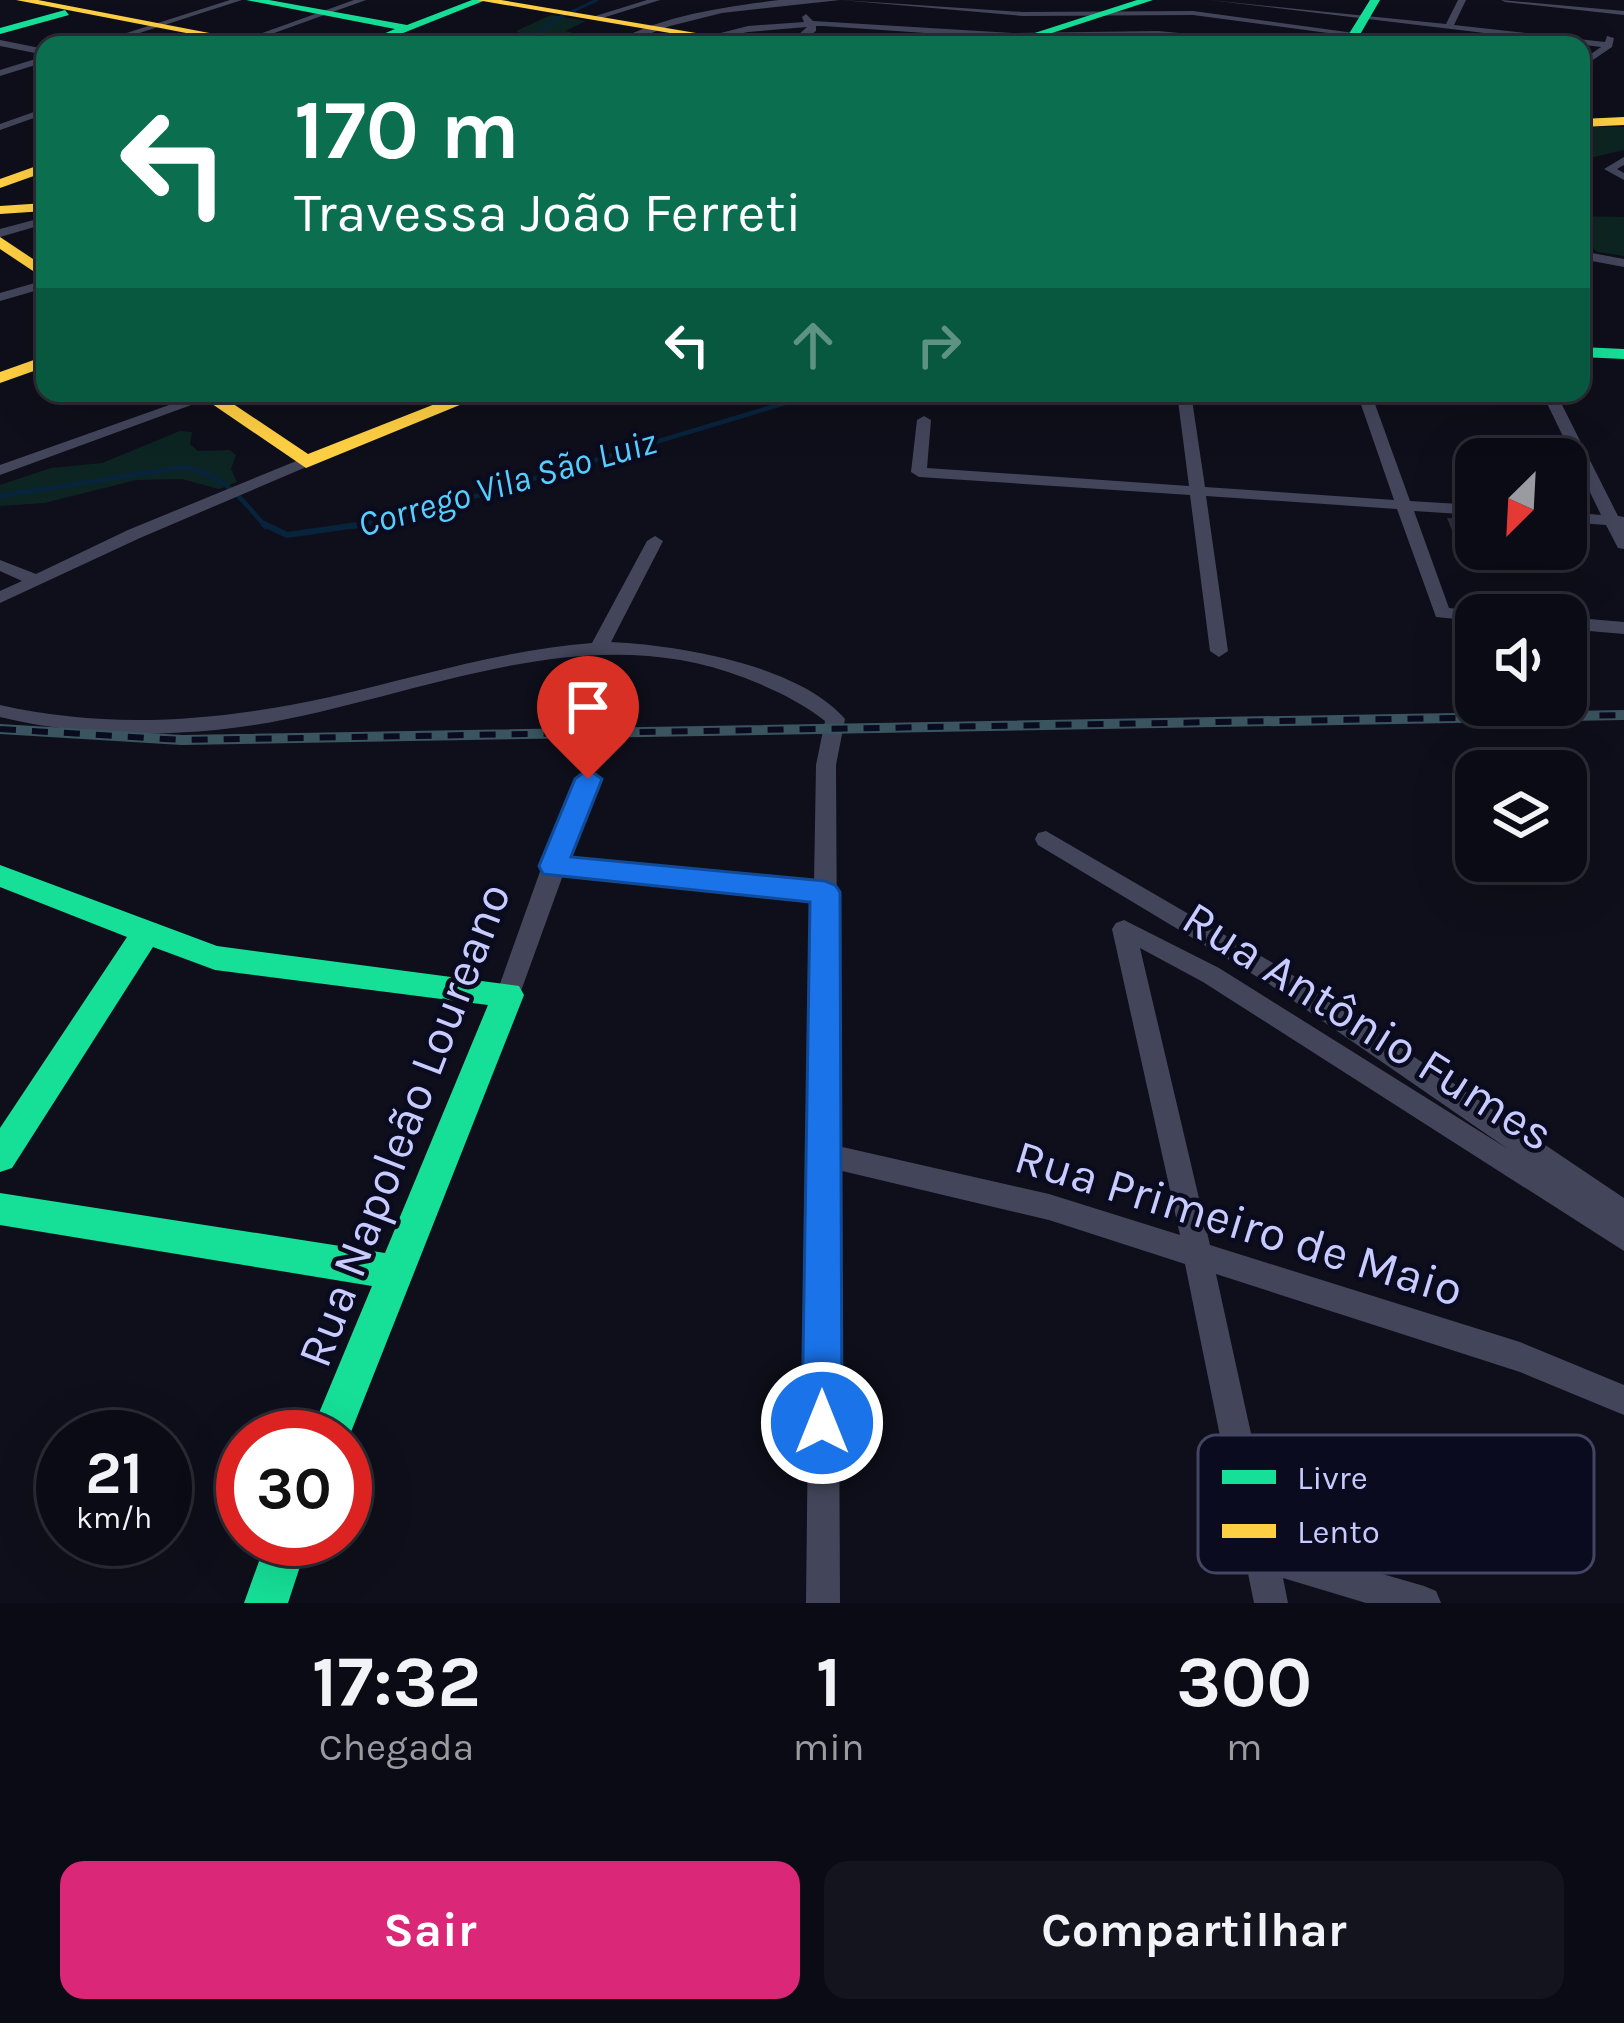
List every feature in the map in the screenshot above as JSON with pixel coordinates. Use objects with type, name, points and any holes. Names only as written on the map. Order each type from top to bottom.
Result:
[{"type":"street","points":[[21,0],[207,36]]},
{"type":"street","points":[[0,31],[110,0]]},
{"type":"street","points":[[123,36],[238,0]]},
{"type":"street","points":[[251,0],[408,28]]},
{"type":"street","points":[[268,36],[362,0]]},
{"type":"street","points":[[387,36],[482,0],[576,15],[708,12],[840,0],[1023,14],[1126,8],[1357,28]]},
{"type":"street","points":[[911,25],[958,0]]},
{"type":"street","points":[[1039,36],[1161,0]]},
{"type":"street","points":[[1213,0],[1286,4],[1395,36]]},
{"type":"street","points":[[1449,27],[1462,0]]},
{"type":"street","points":[[1505,0],[1619,12],[1609,45],[1590,58]]},
{"type":"street","points":[[793,1],[809,20],[811,32],[805,36]]},
{"type":"street","points":[[1533,36],[1545,2]]},
{"type":"street","points":[[1085,36],[1134,32],[1207,36],[1286,4]]},
{"type":"street","points":[[653,14],[707,36]]},
{"type":"street","points":[[625,36],[653,14]]},
{"type":"street","points":[[715,36],[809,20],[911,25],[989,36]]},
{"type":"street","points":[[1226,30],[1449,27],[1525,36]]},
{"type":"street","points":[[0,43],[36,53]]},
{"type":"street","points":[[1590,43],[1609,45]]},
{"type":"street","points":[[0,73],[36,59]]},
{"type":"street","points":[[0,127],[36,114]]},
{"type":"street","points":[[1590,123],[1624,121]]},
{"type":"street","points":[[1624,160],[1609,169],[1624,177]]},
{"type":"street","points":[[0,184],[36,170]]},
{"type":"street","points":[[0,212],[36,213]]},
{"type":"street","points":[[0,232],[36,217]]},
{"type":"street","points":[[0,242],[36,268]]},
{"type":"street","points":[[1590,257],[1623,264]]},
{"type":"street","points":[[0,297],[36,287]]},
{"type":"street","points":[[1590,352],[1624,354]]},
{"type":"street","points":[[0,378],[36,364]]},
{"type":"street","points":[[0,470],[188,402]]},
{"type":"street","points":[[221,402],[306,462]]},
{"type":"street","points":[[0,598],[431,402]]},
{"type":"street","points":[[1185,402],[1219,651]]},
{"type":"street","points":[[1367,402],[1442,613],[1455,614]]},
{"type":"street","points":[[1554,402],[1617,521],[1624,544]]},
{"type":"street","points":[[924,420],[919,472],[1455,508]]},
{"type":"street","points":[[1587,519],[1617,521]]},
{"type":"street","points":[[600,645],[655,541]]},
{"type":"street","points":[[0,565],[36,581]]},
{"type":"street","points":[[1587,625],[1624,628]]},
{"type":"street","points":[[0,711],[86,726],[163,728],[333,703],[555,649],[600,645],[656,646],[700,655],[755,673],[812,701],[835,719],[826,766],[823,1603]]},
{"type":"street","name":"Rua Napoleão Loureano","points":[[340,1410],[508,995],[588,779]]},
{"type":"street","points":[[1046,838],[1277,977],[1624,1214]]},
{"type":"street","points":[[553,866],[825,892]]},
{"type":"street","points":[[0,876],[215,958],[264,968],[508,995]]},
{"type":"street","name":"Rua Antônio Fumes","points":[[1195,1253],[1124,929],[1156,944],[1624,1238]]},
{"type":"street","points":[[0,1157],[147,931]]},
{"type":"street","points":[[1156,944],[1277,977]]},
{"type":"street","name":"Rua Primeiro de Maio","points":[[822,1154],[1049,1207],[1520,1357],[1624,1400]]},
{"type":"street","points":[[0,1209],[396,1272]]},
{"type":"street","points":[[1195,1253],[1234,1435]]},
{"type":"street","points":[[266,1603],[279,1566]]},
{"type":"street","points":[[1264,1573],[1271,1603]]},
{"type":"street","points":[[1322,1573],[1424,1603]]},
{"type":"green space","points":[[551,15],[586,21],[565,31],[580,36],[511,36],[520,33],[516,31]]},
{"type":"green space","points":[[1590,126],[1624,127],[1624,150],[1590,158]]},
{"type":"green space","points":[[1590,216],[1624,217],[1624,256],[1590,246]]},
{"type":"green space","points":[[180,431],[192,432],[190,444],[198,451],[230,450],[236,455],[231,469],[237,482],[219,489],[182,479],[136,480],[44,503],[0,506],[0,485],[51,468],[102,463]]},
{"type":"waterway","points":[[534,36],[558,18],[597,0]]},
{"type":"waterway","name":"Corrego Vila São Luiz","points":[[351,527],[440,507],[788,402]]},
{"type":"waterway","name":"Corrego Vila São Luiz","points":[[0,496],[184,467],[221,482],[266,527]]},
{"type":"waterway","name":"Corrego Vila São Luiz","points":[[264,524],[287,535],[364,524]]},
{"type":"railway","points":[[0,729],[182,740],[1624,715]]},
{"type":"traffic: fast","points":[[251,0],[408,28]]},
{"type":"traffic: fast","points":[[387,36],[481,0]]},
{"type":"traffic: fast","points":[[1032,36],[1148,0]]},
{"type":"traffic: fast","points":[[1353,36],[1375,0]]},
{"type":"traffic: fast","points":[[0,31],[65,13]]},
{"type":"traffic: fast","points":[[1590,352],[1624,354]]},
{"type":"traffic: fast","points":[[0,876],[215,958],[508,995],[340,1410]]},
{"type":"traffic: fast","points":[[0,1157],[147,931]]},
{"type":"traffic: fast","points":[[0,1209],[396,1272]]},
{"type":"traffic: fast","points":[[266,1603],[279,1566]]},
{"type":"traffic: slow","points":[[21,0],[217,36]]},
{"type":"traffic: slow","points":[[482,0],[705,36]]},
{"type":"traffic: slow","points":[[1590,123],[1624,121]]},
{"type":"traffic: slow","points":[[0,184],[36,170]]},
{"type":"traffic: slow","points":[[0,210],[36,208]]},
{"type":"traffic: slow","points":[[0,242],[36,268]]},
{"type":"traffic: slow","points":[[0,378],[36,364]]},
{"type":"traffic: slow","points":[[218,402],[306,462],[457,402]]},
{"type":"route","points":[[588,779],[553,866],[825,892],[822,1423]]}]
